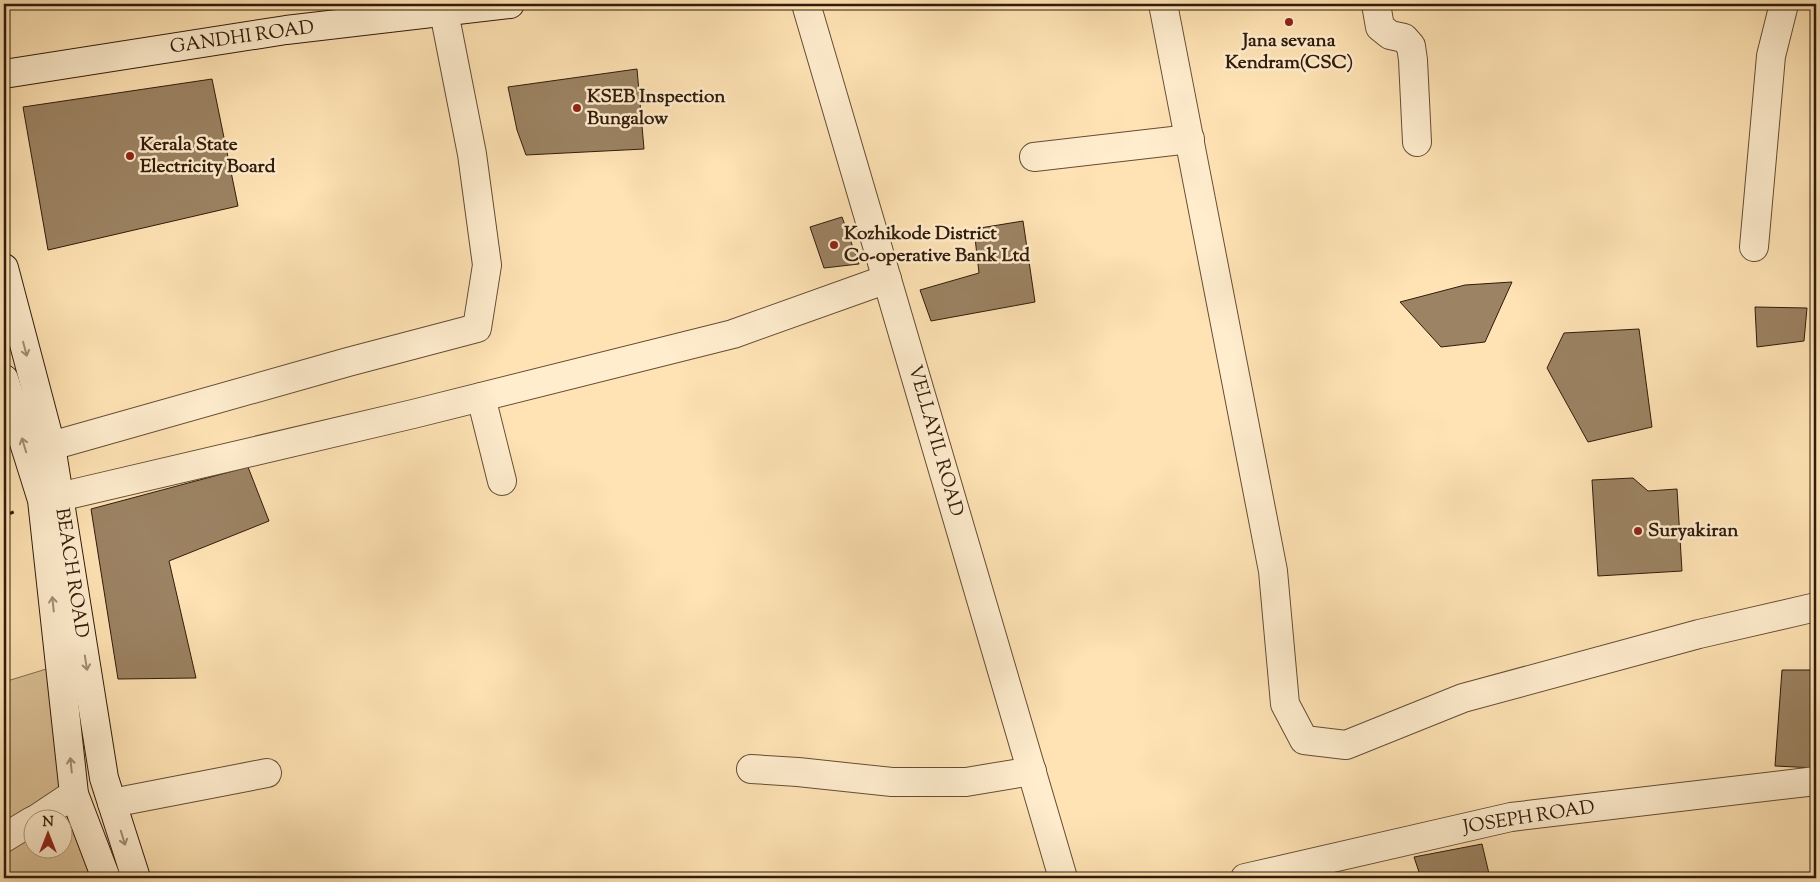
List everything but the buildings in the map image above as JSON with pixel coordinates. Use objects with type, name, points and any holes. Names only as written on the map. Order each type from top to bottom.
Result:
[{"type":"street","name":"GANDHI ROAD","points":[[4,74],[286,30],[510,4]]},
{"type":"street","name":"VELLAYIL ROAD","points":[[806,4],[1063,878]]},
{"type":"street","points":[[1163,4],[1273,571],[1285,704],[1304,740],[1346,745],[1463,698],[1699,634],[1816,607]]},
{"type":"street","points":[[1376,4],[1380,27],[1390,35],[1404,38],[1411,46],[1414,60],[1417,142]]},
{"type":"street","points":[[1754,247],[1771,56],[1784,4]]},
{"type":"street","points":[[51,446],[477,328],[487,265],[472,154],[444,12]]},
{"type":"street","points":[[1034,157],[1190,139]]},
{"type":"street","name":"BEACH ROAD","points":[[4,268],[51,446],[104,778],[136,878]]},
{"type":"street","points":[[59,497],[481,397],[733,334],[887,280]]},
{"type":"street","name":"BEACH ROAD","points":[[4,379],[42,500],[74,794],[106,878]]},
{"type":"street","points":[[481,397],[502,481]]},
{"type":"street","points":[[751,769],[892,782],[966,782],[1032,771]]},
{"type":"street","points":[[112,803],[268,773]]},
{"type":"street","name":"JOSEPH ROAD","points":[[1245,878],[1512,818],[1816,780]]},
{"type":"street","points":[[49,810],[74,794]]},
{"type":"street","points":[[4,838],[22,827]]},
{"type":"shaded area","points":[[56,666],[105,878],[4,878],[4,682]]},
{"type":"place","name":"Jana sevana Kendram(CSC)","points":[[1289,22]]},
{"type":"place","name":"KSEB Inspection Bungalow","points":[[577,108]]},
{"type":"place","name":"Kerala State Electricity Board","points":[[130,156]]},
{"type":"place","name":"Kozhikode District Co-operative Bank Ltd","points":[[834,245]]},
{"type":"place","name":"Suryakiran","points":[[1638,531]]}]
